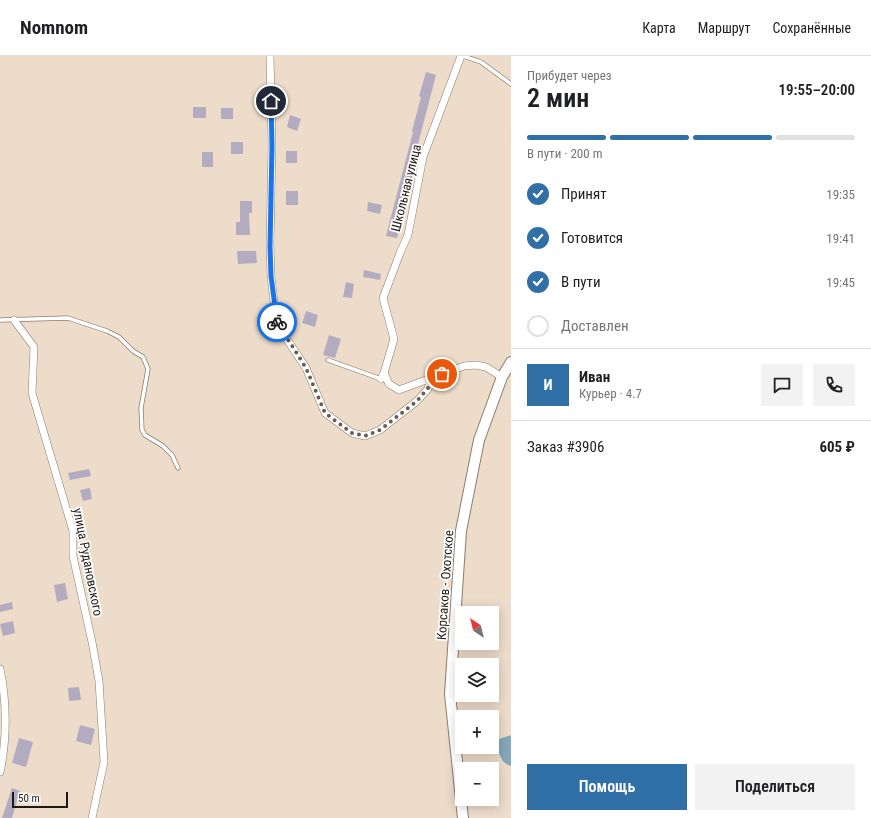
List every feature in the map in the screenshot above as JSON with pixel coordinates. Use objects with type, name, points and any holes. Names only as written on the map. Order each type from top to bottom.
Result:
[{"type":"street","points":[[270,56],[272,146],[270,246],[271,276],[278,326],[306,368],[325,413],[352,433],[365,436],[380,430],[417,401],[428,388],[431,378]]},
{"type":"street","name":"Школьная улица","points":[[382,376],[394,339],[383,298],[408,235],[424,158],[462,56]]},
{"type":"street","name":"улица Рудановского","points":[[14,320],[34,346],[32,393],[73,531],[73,556],[99,681],[104,762],[92,818]]},
{"type":"street","name":"Корсаков - Охотское","points":[[464,818],[450,694],[461,531],[479,440],[502,377],[511,362]]},
{"type":"street","points":[[382,376],[389,384],[399,390],[464,366],[476,365],[486,367],[502,377]]},
{"type":"street","points":[[0,669],[4,702],[5,729],[0,772]]},
{"type":"lane","points":[[462,56],[481,62],[511,84]]},
{"type":"lane","points":[[0,320],[68,318],[107,331],[119,337],[133,351],[143,357],[148,369],[142,408],[142,430],[145,435],[163,446],[172,455],[178,468]]},
{"type":"lane","points":[[328,360],[382,376]]},
{"type":"building","points":[[426,72],[436,75],[418,144],[420,144],[397,238],[386,236],[413,132],[421,97],[419,96]]},
{"type":"building","points":[[193,107],[206,107],[206,118],[193,118]]},
{"type":"building","points":[[221,108],[233,108],[233,119],[221,119]]},
{"type":"building","points":[[290,115],[301,119],[297,131],[287,127]]},
{"type":"building","points":[[231,142],[243,142],[243,154],[231,154]]},
{"type":"building","points":[[286,151],[297,151],[297,163],[286,163]]},
{"type":"building","points":[[202,152],[213,152],[213,167],[202,167]]},
{"type":"building","points":[[286,191],[298,191],[298,205],[286,205]]},
{"type":"building","points":[[240,201],[252,201],[252,213],[249,213],[250,235],[236,235],[236,222],[240,222]]},
{"type":"building","points":[[368,202],[382,205],[380,214],[367,211]]},
{"type":"building","points":[[237,251],[256,251],[257,263],[238,264]]},
{"type":"building","points":[[364,270],[381,274],[380,280],[363,277]]},
{"type":"building","points":[[346,282],[354,284],[352,298],[343,297]]},
{"type":"building","points":[[306,311],[318,315],[315,327],[302,323]]},
{"type":"building","points":[[329,335],[341,339],[335,358],[323,355]]},
{"type":"building","points":[[89,469],[91,476],[70,480],[68,473]]},
{"type":"building","points":[[90,488],[92,499],[83,501],[80,490]]},
{"type":"building","points":[[65,583],[68,599],[57,602],[54,585]]},
{"type":"building","points":[[12,602],[13,609],[0,612],[0,605]]},
{"type":"building","points":[[13,621],[15,633],[3,636],[0,624]]},
{"type":"building","points":[[79,687],[81,700],[69,701],[68,688]]},
{"type":"building","points":[[80,725],[95,729],[91,745],[76,741]]},
{"type":"building","points":[[19,738],[33,742],[26,767],[12,763]]},
{"type":"building","points":[[12,788],[20,791],[12,818],[2,818]]},
{"type":"waterway","points":[[511,742],[502,745],[508,757],[511,759]]},
{"type":"way so far","points":[[277,322],[278,326],[306,368],[325,413],[352,433],[365,436],[380,430],[417,401],[428,388],[431,378],[442,374]]},
{"type":"route","points":[[271,101],[272,146],[270,246],[271,276],[277,322]]}]
